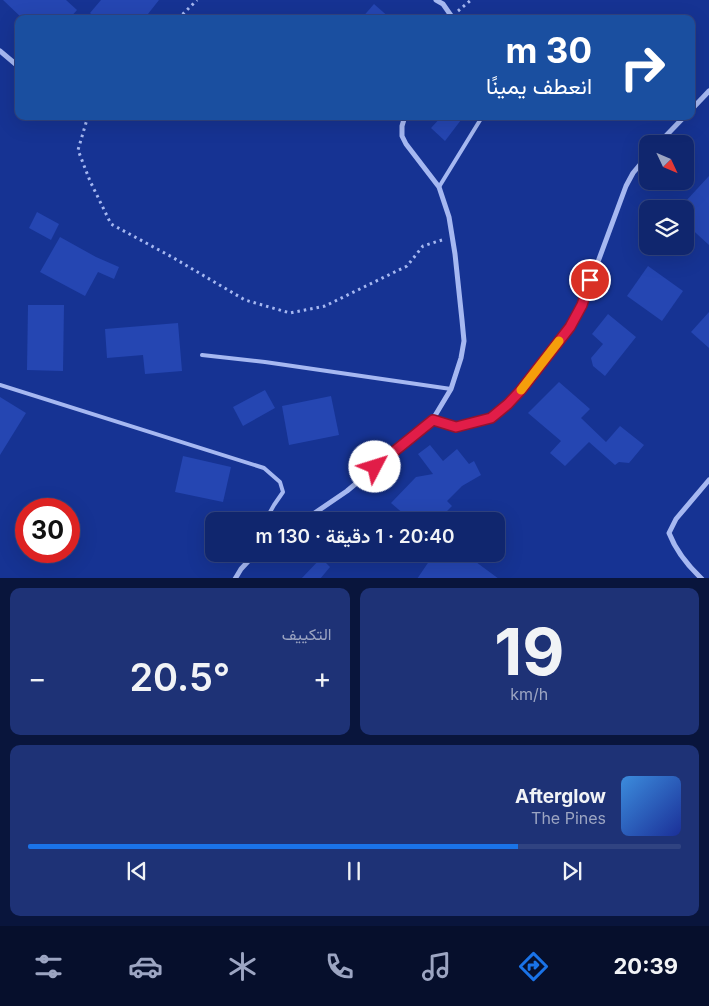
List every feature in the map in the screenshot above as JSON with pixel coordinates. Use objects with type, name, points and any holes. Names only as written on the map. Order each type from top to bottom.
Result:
[{"type":"street","points":[[436,0],[443,4],[450,15]]},
{"type":"street","points":[[0,51],[15,64]]},
{"type":"street","points":[[695,106],[709,91]]},
{"type":"street","points":[[316,512],[346,491],[433,420],[450,389],[461,358],[464,341],[449,216],[439,187],[402,136],[404,120]]},
{"type":"street","points":[[667,135],[681,120]]},
{"type":"street","points":[[433,420],[456,427],[491,418],[521,390],[570,327],[582,305],[626,186],[639,166]]},
{"type":"street","points":[[702,578],[689,567],[674,546],[669,533],[676,519],[709,480]]},
{"type":"street","points":[[235,578],[248,562]]},
{"type":"lane","points":[[439,187],[480,120]]},
{"type":"lane","points":[[202,356],[265,362],[450,389]]},
{"type":"lane","points":[[0,385],[264,468],[280,482],[283,492],[270,512]]},
{"type":"path","points":[[182,15],[197,0]]},
{"type":"path","points":[[455,15],[471,0]]},
{"type":"path","points":[[87,120],[78,150],[90,181],[111,224],[246,300],[290,313],[325,306],[407,266],[423,246],[452,237]]},
{"type":"building","points":[[3,0],[66,0],[77,10],[73,15],[19,15]]},
{"type":"building","points":[[101,0],[159,0],[147,15],[92,15],[90,13]]},
{"type":"building","points":[[374,4],[386,15],[364,15]]},
{"type":"building","points":[[438,120],[461,120],[445,141],[431,128]]},
{"type":"building","points":[[709,176],[709,245],[694,231],[694,200],[687,200]]},
{"type":"building","points":[[37,212],[59,224],[51,240],[29,228]]},
{"type":"building","points":[[60,237],[96,257],[119,267],[114,279],[98,272],[85,296],[40,272]]},
{"type":"building","points":[[648,266],[683,291],[662,321],[627,296]]},
{"type":"building","points":[[28,305],[64,305],[63,371],[27,370]]},
{"type":"building","points":[[709,312],[709,348],[691,332]]},
{"type":"building","points":[[608,314],[636,337],[605,376],[593,366],[591,358],[603,344],[592,334]]},
{"type":"building","points":[[178,323],[182,371],[145,374],[143,355],[107,358],[105,329]]},
{"type":"building","points":[[559,382],[590,409],[581,418],[606,442],[620,426],[644,445],[629,463],[619,462],[615,465],[589,442],[565,466],[550,453],[561,441],[528,413]]},
{"type":"building","points":[[265,390],[275,408],[243,426],[233,407]]},
{"type":"building","points":[[331,396],[339,435],[289,445],[282,406]]},
{"type":"building","points":[[0,397],[26,413],[0,455]]},
{"type":"building","points":[[430,445],[443,461],[457,449],[469,464],[474,461],[481,475],[462,486],[447,501],[452,506],[446,512],[402,512],[391,503],[416,477],[433,474],[418,454]]},
{"type":"building","points":[[183,456],[231,467],[223,502],[175,492]]},
{"type":"building","points":[[317,562],[325,562],[330,567],[321,578],[302,578]]},
{"type":"building","points":[[429,562],[476,562],[498,578],[418,578]]},
{"type":"slow traffic","points":[[521,390],[559,341]]},
{"type":"route","points":[[375,467],[433,420],[456,427],[491,418],[508,404],[570,327],[582,305],[590,280]]}]
